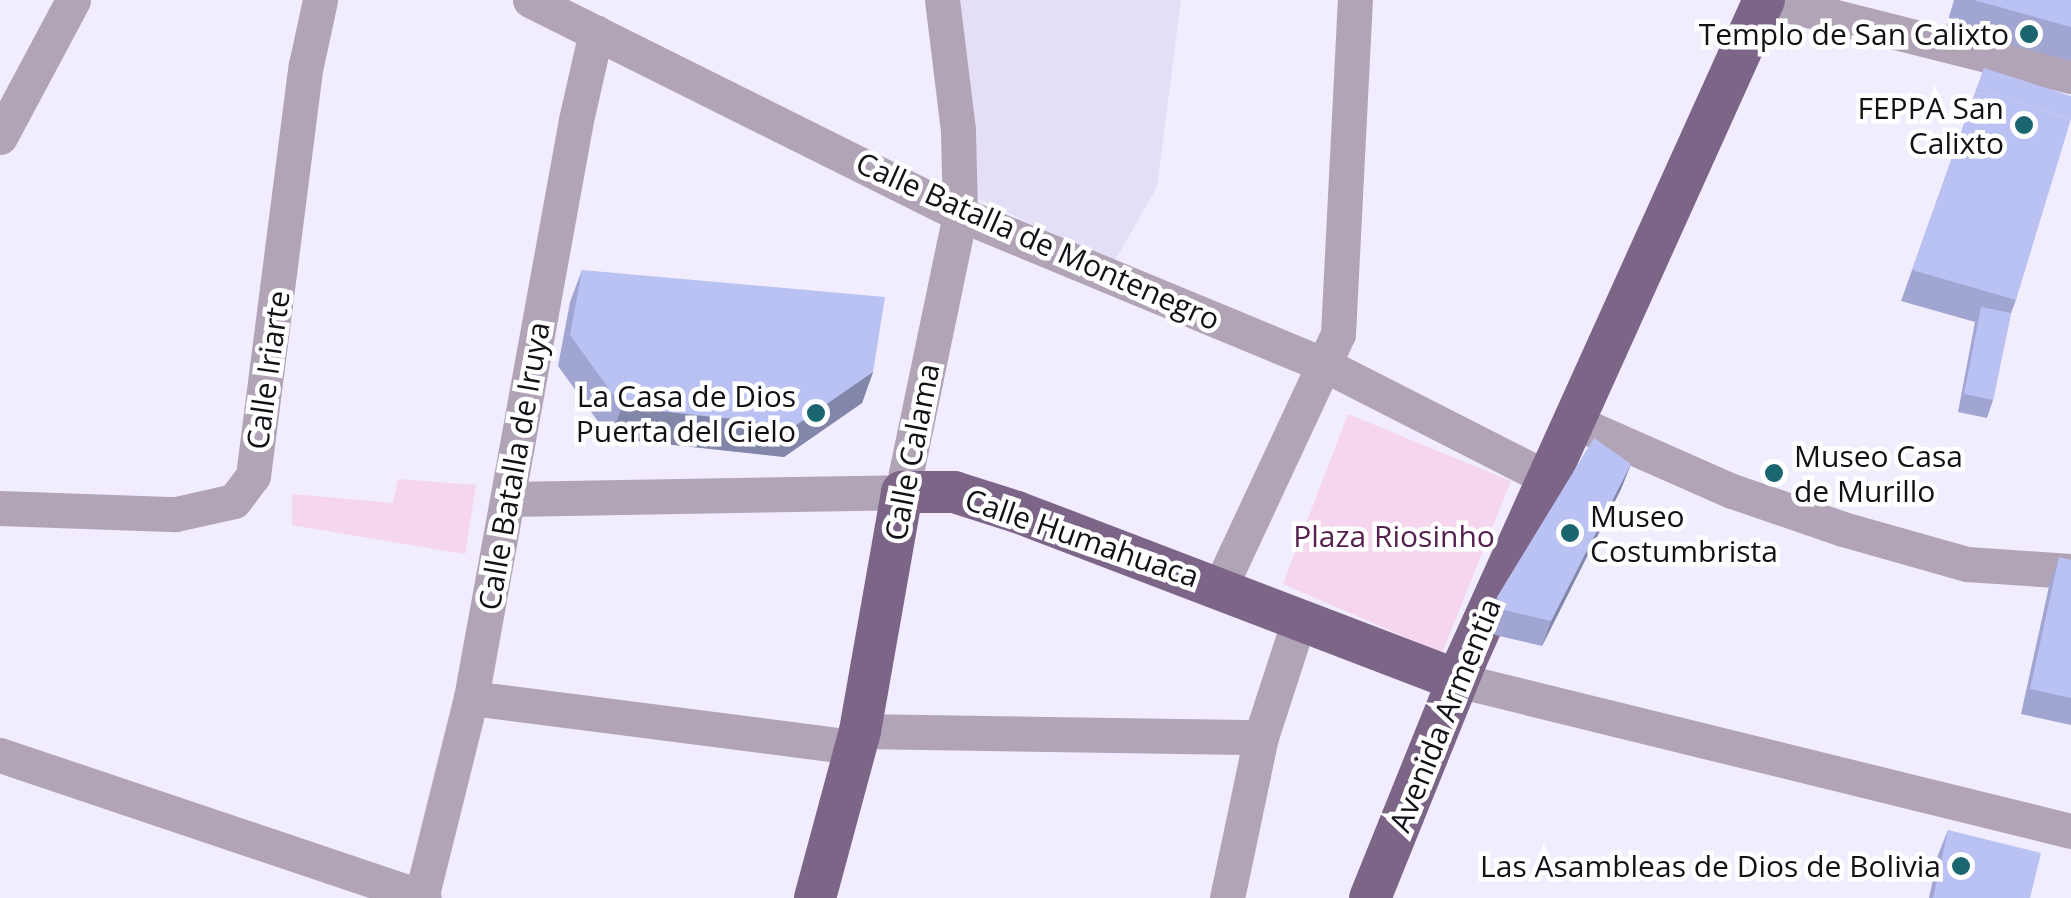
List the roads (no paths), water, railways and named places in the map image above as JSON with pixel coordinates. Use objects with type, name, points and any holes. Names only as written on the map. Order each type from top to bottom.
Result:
[{"type":"main road","name":"Avenida Armentia","points":[[1370,898],[1457,680],[1546,478],[1766,0]]},
{"type":"main road","name":"Calle Humahuaca","points":[[902,492],[954,492],[1220,587],[1457,680]]},
{"type":"main road","name":"Calle Calama","points":[[815,898],[858,739],[902,492]]},
{"type":"street","points":[[0,136],[72,0]]},
{"type":"street","name":"Calle Iriarte","points":[[0,508],[176,514],[234,500],[253,476],[306,64],[320,0]]},
{"type":"street","name":"Calle Batalla de Montenegro","points":[[530,0],[960,214],[1323,364],[1546,478]]},
{"type":"street","name":"Calle Calama","points":[[902,492],[960,214],[958,130],[942,0]]},
{"type":"street","points":[[1220,587],[1338,334],[1355,0]]},
{"type":"street","points":[[1766,0],[2071,76]]},
{"type":"street","name":"Calle Batalla de Iruya","points":[[422,898],[470,698],[576,120],[596,32]]},
{"type":"street","points":[[1573,422],[1732,491],[1843,528],[1967,564],[2071,571]]},
{"type":"street","name":"Calle Humahuaca","points":[[509,499],[902,492]]},
{"type":"street","points":[[1227,898],[1261,737],[1300,618]]},
{"type":"street","points":[[1457,680],[2071,831]]},
{"type":"street","points":[[470,698],[858,739],[1261,737]]},
{"type":"street","points":[[0,755],[422,898]]},
{"type":"place","name":"Templo de San Calixto","points":[[2029,34]]},
{"type":"place","name":"FEPPA San Calixto","points":[[2024,125]]},
{"type":"place","name":"La Casa de Dios Puerta del Cielo","points":[[816,413]]},
{"type":"place","name":"Museo Casa de Murillo","points":[[1774,473]]},
{"type":"place","name":"Museo Costumbrista","points":[[1570,533]]},
{"type":"place","name":"Las Asambleas de Dios de Bolivia","points":[[1961,866]]},
{"type":"park label","name":"Plaza Riosinho","points":[[1394,536]]}]
